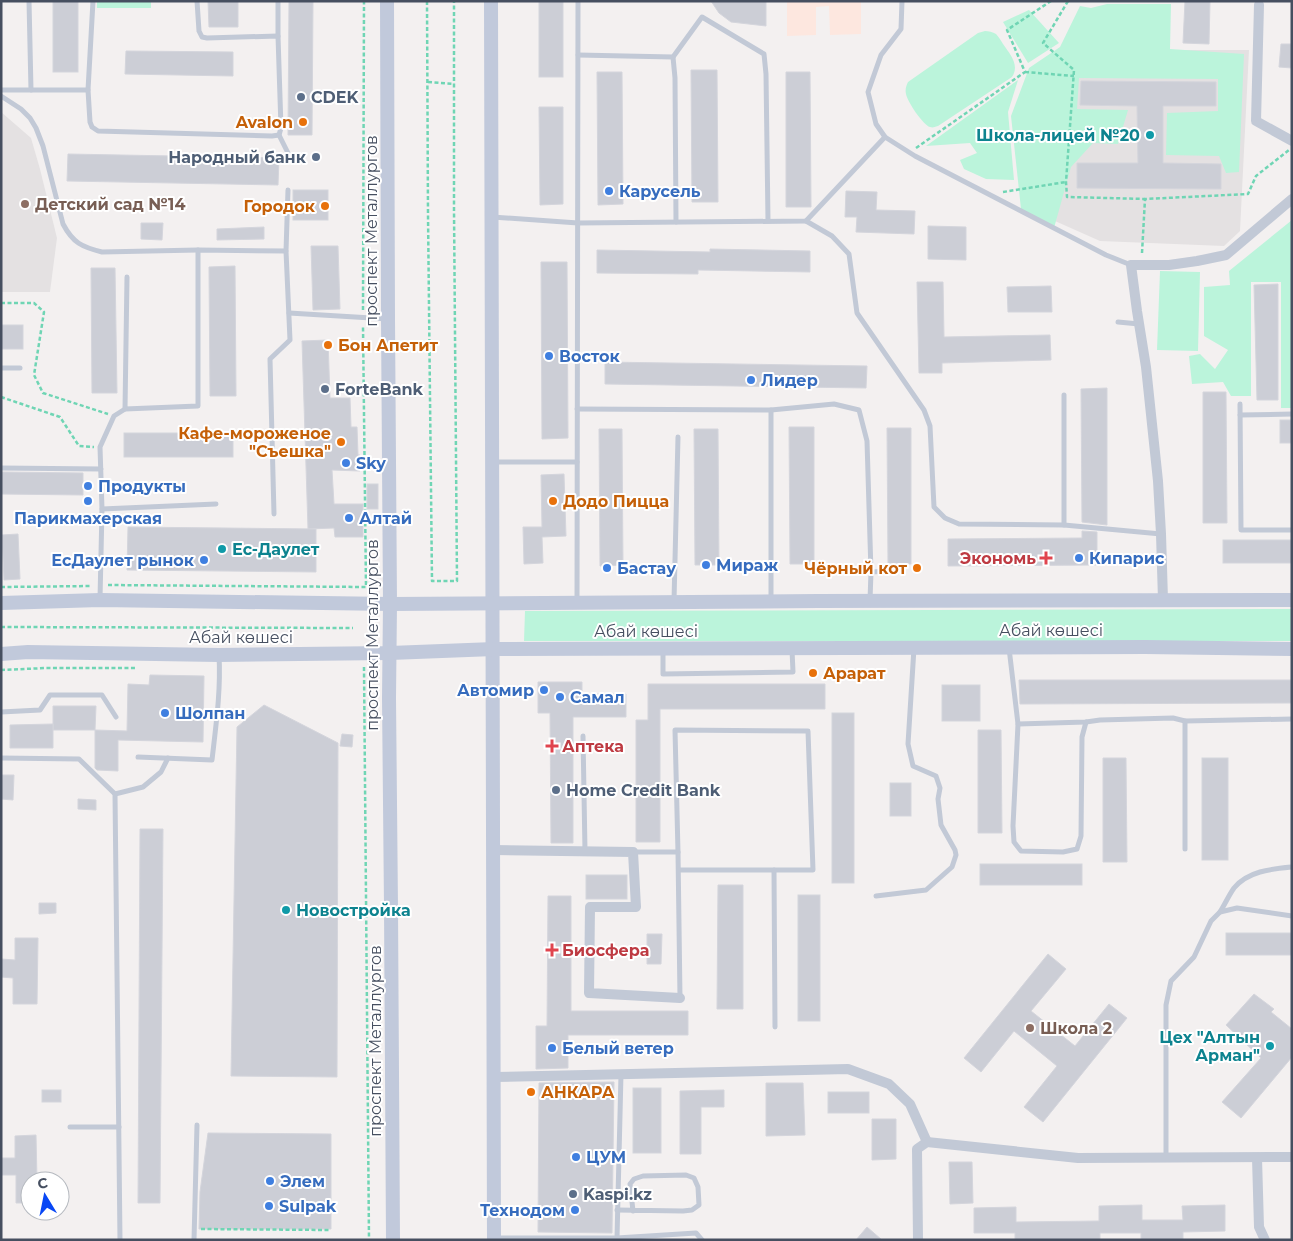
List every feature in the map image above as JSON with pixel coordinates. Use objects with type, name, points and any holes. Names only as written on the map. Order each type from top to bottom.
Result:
[{"type":"street","name":"проспект Металлургов","points":[[387,1],[393,1240]]},
{"type":"street","points":[[491,1],[494,1239]]},
{"type":"street","points":[[1259,5],[1256,122],[1292,142]]},
{"type":"street","points":[[1163,600],[1158,481],[1146,367],[1131,265],[1170,265],[1198,262],[1226,255],[1292,199]]},
{"type":"street","name":"Абай көшесі","points":[[1,603],[100,600],[390,604],[870,600],[1292,600]]},
{"type":"street","name":"Абай көшесі","points":[[1,654],[28,652],[219,655],[390,653],[494,648],[1145,647],[1292,649]]},
{"type":"street","points":[[493,850],[633,852],[636,908],[590,907],[589,993],[680,998]]},
{"type":"street","points":[[494,1077],[848,1069],[889,1084],[910,1104],[927,1142]]},
{"type":"street","points":[[918,1240],[917,1149],[927,1142],[1078,1158],[1292,1157]]},
{"type":"street","points":[[1257,1158],[1259,1227],[1265,1240]]},
{"type":"lane","points":[[29,1],[31,90]]},
{"type":"lane","points":[[93,1],[88,90],[92,127],[98,131],[279,135]]},
{"type":"lane","points":[[197,1],[199,31],[202,37],[278,36]]},
{"type":"lane","points":[[278,1],[279,135],[289,155]]},
{"type":"lane","points":[[577,602],[578,1]]},
{"type":"lane","points":[[902,1],[901,29],[881,55],[868,92],[876,124],[885,137],[910,153],[1106,255],[1131,265]]},
{"type":"lane","points":[[676,222],[675,78],[673,56],[702,17],[764,54],[766,74],[768,221]]},
{"type":"lane","points":[[578,55],[673,56]]},
{"type":"lane","points":[[1,90],[88,90]]},
{"type":"lane","points":[[1,96],[22,110],[36,128],[63,224],[68,235],[88,249],[102,252],[286,251]]},
{"type":"lane","points":[[806,221],[885,137]]},
{"type":"lane","points":[[274,514],[270,359],[290,340],[286,251],[288,190]]},
{"type":"lane","points":[[492,217],[578,223],[806,221],[832,236],[849,254],[857,313],[924,410],[930,426],[934,507],[945,518],[959,524],[1064,525],[1161,534]]},
{"type":"lane","points":[[100,600],[102,509],[100,447],[114,416],[125,409],[198,406],[198,250]]},
{"type":"lane","points":[[125,409],[127,277]]},
{"type":"lane","points":[[289,313],[388,319]]},
{"type":"lane","points":[[1118,322],[1139,324]]},
{"type":"lane","points":[[1,368],[20,368]]},
{"type":"lane","points":[[1064,394],[1064,525]]},
{"type":"lane","points":[[577,409],[771,410],[834,404],[859,410],[867,441],[870,600]]},
{"type":"lane","points":[[1240,404],[1241,530],[1292,530]]},
{"type":"lane","points":[[771,410],[771,601]]},
{"type":"lane","points":[[1240,415],[1292,414]]},
{"type":"lane","points":[[674,602],[678,437]]},
{"type":"lane","points":[[492,462],[577,462]]},
{"type":"lane","points":[[1,468],[101,469]]},
{"type":"lane","points":[[102,509],[216,504]]},
{"type":"lane","points":[[870,572],[889,571]]},
{"type":"lane","points":[[663,648],[663,674],[792,672],[792,648]]},
{"type":"lane","points":[[876,896],[926,890],[952,867],[956,855],[955,850],[940,826],[938,799],[940,788],[936,776],[913,766],[910,754],[908,744],[914,648]]},
{"type":"lane","points":[[1009,648],[1018,724],[1013,826],[1014,842],[1021,851],[1063,852],[1077,849],[1081,836],[1082,737],[1086,722]]},
{"type":"lane","points":[[138,757],[212,760],[217,717],[219,655]]},
{"type":"lane","points":[[1,712],[40,710],[50,695],[102,695],[116,717]]},
{"type":"lane","points":[[1018,724],[1173,718],[1185,721],[1292,719]]},
{"type":"lane","points":[[1185,721],[1185,849]]},
{"type":"lane","points":[[679,870],[813,870],[808,731],[675,730],[680,998]]},
{"type":"lane","points":[[583,736],[585,851]]},
{"type":"lane","points":[[1,758],[80,759],[115,794],[120,1240]]},
{"type":"lane","points":[[115,794],[143,788],[161,772],[168,758]]},
{"type":"lane","points":[[633,852],[678,852]]},
{"type":"lane","points":[[1166,1158],[1166,1005],[1171,981],[1194,957],[1211,921],[1220,912],[1235,887],[1251,875],[1272,869],[1292,867]]},
{"type":"lane","points":[[774,870],[775,1027]]},
{"type":"lane","points":[[1220,912],[1237,908],[1292,916]]},
{"type":"lane","points":[[617,1239],[621,1074]]},
{"type":"lane","points":[[194,1240],[197,1125]]},
{"type":"lane","points":[[70,1128],[119,1127]]},
{"type":"lane","points":[[617,1210],[633,1211],[692,1210],[699,1205],[698,1187],[694,1178],[686,1175],[643,1176],[634,1179],[630,1184],[633,1211]]},
{"type":"lane","points":[[494,1239],[617,1239],[696,1233],[702,1240]]},
{"type":"path","points":[[1,586],[366,587],[364,1]]},
{"type":"path","points":[[427,1],[432,581],[457,581],[454,1]]},
{"type":"path","points":[[1025,72],[1007,30],[1051,1]]},
{"type":"path","points":[[1068,1],[1043,43],[1074,70],[1066,182],[1067,197],[1144,199],[1248,194],[1256,176],[1292,147]]},
{"type":"path","points":[[910,153],[1025,72],[1074,76]]},
{"type":"path","points":[[428,82],[454,84]]},
{"type":"path","points":[[989,194],[1066,182]]},
{"type":"path","points":[[1142,253],[1144,199]]},
{"type":"path","points":[[1,303],[34,303],[44,312],[34,375],[43,393],[114,416]]},
{"type":"path","points":[[1,397],[60,417],[79,446],[100,447]]},
{"type":"path","points":[[1,628],[353,628]]},
{"type":"path","points":[[355,667],[365,667],[369,1240]]},
{"type":"path","points":[[1,670],[142,668]]},
{"type":"path","points":[[195,1229],[331,1230]]},
{"type":"shaded area","points":[[787,1],[861,1],[861,34],[830,35],[829,6],[816,7],[816,35],[787,36]]},
{"type":"shaded area","points":[[1184,50],[1249,50],[1240,231],[1224,246],[1100,241],[1055,221],[1068,59]]},
{"type":"shaded area","name":"Детский сад №14","points":[[1,112],[31,138],[40,169],[57,238],[50,292],[1,292]]},
{"type":"green space","points":[[97,1],[151,1],[151,8],[97,8]]},
{"type":"green space","points":[[1107,4],[1171,4],[1170,49],[1244,54],[1239,172],[1226,173],[1219,156],[1166,155],[1167,113],[1218,111],[1218,79],[1079,78],[1077,109],[1128,110],[1118,144],[1093,143],[1071,167],[1054,228],[1021,209],[1011,116],[1029,68],[1060,47],[1080,6],[1091,8]]},
{"type":"green space","points":[[1029,10],[1059,43],[1028,63],[1003,22]]},
{"type":"green space","points":[[985,31],[996,34],[1011,56],[1015,64],[1012,77],[938,126],[930,127],[923,122],[909,102],[906,93],[908,82],[978,33]]},
{"type":"green space","points":[[1018,80],[1008,112],[1014,180],[986,179],[964,169],[960,160],[977,153],[970,143],[926,146]]},
{"type":"green space","points":[[1292,220],[1292,408],[1281,408],[1281,282],[1251,282],[1251,396],[1231,396],[1223,382],[1192,384],[1189,356],[1200,354],[1215,369],[1228,350],[1204,336],[1204,287],[1230,285],[1229,271]]},
{"type":"green space","points":[[1160,271],[1200,272],[1198,351],[1157,350]]},
{"type":"green space","points":[[1292,609],[1292,641],[524,641],[525,611]]},
{"type":"building","points":[[53,1],[78,1],[78,72],[53,72]]},
{"type":"building","points":[[208,1],[238,1],[238,27],[209,27]]},
{"type":"building","points":[[289,1],[313,1],[312,135],[288,135]]},
{"type":"building","points":[[539,1],[563,1],[563,77],[539,77]]},
{"type":"building","points":[[711,1],[766,1],[766,26],[731,22],[719,13]]},
{"type":"building","points":[[1185,1],[1210,1],[1209,44],[1183,43]]},
{"type":"building","points":[[1281,44],[1292,44],[1292,68],[1279,67]]},
{"type":"building","points":[[126,51],[233,52],[233,76],[125,74]]},
{"type":"building","points":[[691,70],[717,70],[718,202],[692,202]]},
{"type":"building","points":[[597,72],[622,72],[623,204],[598,205]]},
{"type":"building","points":[[786,72],[810,72],[811,207],[786,207]]},
{"type":"building","name":"Школа-лицей №20","points":[[1081,81],[1216,82],[1216,106],[1163,106],[1163,163],[1221,164],[1221,189],[1077,188],[1077,163],[1138,163],[1137,106],[1080,105]]},
{"type":"building","points":[[539,107],[563,107],[563,204],[540,205]]},
{"type":"building","points":[[68,154],[279,158],[278,185],[67,181]]},
{"type":"building","points":[[293,190],[328,190],[328,220],[293,220]]},
{"type":"building","points":[[846,191],[877,192],[876,210],[915,211],[914,234],[856,232],[857,217],[845,217]]},
{"type":"building","points":[[141,223],[163,223],[162,240],[141,239]]},
{"type":"building","points":[[928,226],[966,227],[966,260],[928,259]]},
{"type":"building","points":[[264,227],[264,239],[217,240],[217,229]]},
{"type":"building","points":[[311,246],[338,246],[340,309],[313,310]]},
{"type":"building","points":[[710,249],[810,251],[810,272],[698,270],[698,274],[597,273],[597,250],[710,252]]},
{"type":"building","points":[[541,262],[567,262],[568,438],[542,439]]},
{"type":"building","points":[[235,266],[236,396],[210,396],[209,267]]},
{"type":"building","points":[[91,268],[115,268],[117,393],[92,393]]},
{"type":"building","points":[[917,282],[943,282],[944,337],[1050,335],[1051,360],[942,363],[942,373],[919,373]]},
{"type":"building","points":[[1278,284],[1278,400],[1257,400],[1254,285]]},
{"type":"building","points":[[1051,286],[1052,312],[1008,312],[1007,287]]},
{"type":"building","points":[[1,325],[23,325],[23,349],[1,349]]},
{"type":"building","points":[[328,340],[330,398],[350,398],[351,427],[357,427],[358,455],[360,455],[360,471],[332,470],[334,504],[363,504],[363,537],[335,537],[334,528],[308,529],[302,341]]},
{"type":"building","points":[[605,362],[867,366],[866,388],[605,384]]},
{"type":"building","points":[[1107,388],[1107,525],[1082,522],[1081,389]]},
{"type":"building","points":[[1203,392],[1226,392],[1227,523],[1203,523]]},
{"type":"building","points":[[1280,420],[1292,420],[1292,443],[1280,443]]},
{"type":"building","points":[[789,427],[814,427],[814,564],[790,564]]},
{"type":"building","points":[[887,428],[911,428],[911,564],[888,564]]},
{"type":"building","points":[[599,429],[622,429],[623,565],[600,566]]},
{"type":"building","points":[[694,429],[718,429],[719,565],[695,565]]},
{"type":"building","points":[[124,433],[233,433],[233,457],[124,457]]},
{"type":"building","points":[[1,472],[83,473],[83,495],[1,494]]},
{"type":"building","name":"Додо Пицца","points":[[564,474],[566,536],[542,537],[543,563],[524,564],[523,527],[542,527],[541,475]]},
{"type":"building","points":[[367,484],[378,484],[378,509],[367,509]]},
{"type":"building","name":"Ес-Даулет","points":[[128,527],[316,529],[316,572],[127,570]]},
{"type":"building","points":[[1082,531],[1097,532],[1097,565],[948,566],[948,539],[1082,538]]},
{"type":"building","points":[[18,534],[20,579],[4,580],[2,535]]},
{"type":"building","points":[[1223,540],[1292,540],[1292,563],[1223,563]]},
{"type":"building","name":"Шолпан","points":[[150,675],[204,676],[203,742],[118,740],[118,771],[97,770],[95,768],[95,730],[127,731],[128,684],[149,685]]},
{"type":"building","points":[[1019,680],[1292,680],[1292,703],[1020,704]]},
{"type":"building","points":[[538,682],[582,682],[582,694],[626,694],[626,717],[573,717],[573,843],[551,843],[550,713],[538,713]]},
{"type":"building","points":[[648,684],[825,684],[825,709],[660,709],[660,842],[636,842],[636,720],[648,720]]},
{"type":"building","points":[[942,685],[980,685],[980,721],[942,721]]},
{"type":"building","name":"Новостройка","points":[[264,705],[338,743],[337,1077],[231,1076],[237,727]]},
{"type":"building","points":[[53,706],[96,706],[95,730],[53,730]]},
{"type":"building","points":[[832,713],[854,713],[854,883],[832,883]]},
{"type":"building","points":[[53,724],[53,748],[10,748],[10,725]]},
{"type":"building","points":[[978,730],[1001,730],[1002,833],[978,833]]},
{"type":"building","points":[[342,734],[353,735],[352,747],[340,746]]},
{"type":"building","points":[[1103,758],[1126,758],[1127,862],[1103,862]]},
{"type":"building","points":[[1202,758],[1228,758],[1228,860],[1202,860]]},
{"type":"building","points":[[2,775],[14,775],[13,800],[1,799]]},
{"type":"building","points":[[890,783],[911,783],[911,816],[890,816]]},
{"type":"building","points":[[78,799],[96,800],[96,810],[78,809]]},
{"type":"building","points":[[140,829],[163,829],[160,1203],[138,1203]]},
{"type":"building","points":[[980,864],[1082,864],[1082,885],[980,885]]},
{"type":"building","points":[[586,875],[627,875],[627,899],[586,899]]},
{"type":"building","points":[[718,885],[743,885],[743,1009],[717,1009]]},
{"type":"building","points":[[798,895],[820,895],[820,1021],[798,1021]]},
{"type":"building","points":[[548,896],[571,896],[571,1011],[688,1011],[688,1035],[568,1035],[568,1068],[536,1069],[536,1026],[547,1026]]},
{"type":"building","points":[[39,903],[56,903],[56,913],[39,914]]},
{"type":"building","points":[[1226,933],[1292,933],[1292,955],[1226,955]]},
{"type":"building","points":[[647,934],[662,934],[661,964],[647,964]]},
{"type":"building","points":[[15,938],[38,938],[37,1004],[13,1004],[13,978],[1,977],[1,959],[15,960]]},
{"type":"building","points":[[1048,954],[1066,969],[1031,1011],[1075,1046],[1109,1004],[1127,1018],[1043,1122],[1024,1107],[1057,1066],[1014,1031],[981,1072],[964,1058]]},
{"type":"building","name":"Цех \"Алтын Арман\"","points":[[1254,994],[1274,1009],[1271,1012],[1292,1029],[1292,1057],[1241,1118],[1222,1102],[1261,1058],[1226,1025]]},
{"type":"building","name":"ЦУМ","points":[[614,1082],[612,1233],[538,1232],[539,1083]]},
{"type":"building","points":[[766,1083],[803,1083],[805,1135],[766,1136]]},
{"type":"building","points":[[633,1088],[661,1088],[661,1153],[633,1153]]},
{"type":"building","points":[[42,1090],[61,1090],[61,1102],[42,1102]]},
{"type":"building","points":[[724,1090],[724,1107],[701,1107],[701,1154],[680,1154],[680,1091]]},
{"type":"building","points":[[828,1092],[869,1092],[869,1113],[828,1113]]},
{"type":"building","points":[[872,1119],[896,1119],[896,1159],[872,1160]]},
{"type":"building","name":"Элем","points":[[208,1133],[331,1134],[331,1229],[199,1229],[200,1192]]},
{"type":"building","points":[[36,1135],[37,1171],[20,1171],[20,1203],[16,1203],[16,1175],[1,1175],[1,1158],[15,1158],[15,1136]]},
{"type":"building","points":[[949,1162],[972,1162],[973,1203],[950,1204]]},
{"type":"building","points":[[1142,1205],[1142,1220],[1183,1220],[1182,1206],[1225,1205],[1225,1231],[1183,1232],[1183,1240],[1141,1240],[1141,1233],[1100,1233],[1100,1240],[1015,1240],[1015,1233],[974,1233],[974,1208],[1016,1207],[1016,1222],[1099,1221],[1099,1206]]},
{"type":"building","points":[[867,1227],[882,1240],[856,1240]]},
{"type":"place","name":"CDEK","points":[[301,97]]},
{"type":"place","name":"Avalon","points":[[303,122]]},
{"type":"place","name":"Школа-лицей №20","points":[[1150,135]]},
{"type":"place","name":"Народный банк","points":[[316,157]]},
{"type":"place","name":"Карусель","points":[[609,191]]},
{"type":"place","name":"Детский сад №14","points":[[25,204]]},
{"type":"place","name":"Городок","points":[[325,206]]},
{"type":"place","name":"Бон Апетит","points":[[328,345]]},
{"type":"place","name":"Восток","points":[[549,356]]},
{"type":"place","name":"Лидер","points":[[751,380]]},
{"type":"place","name":"ForteBank","points":[[325,389]]},
{"type":"place","name":"Кафе-мороженое \"Cъешка\"","points":[[341,442]]},
{"type":"place","name":"Sky","points":[[346,463]]},
{"type":"place","name":"Продукты","points":[[88,486]]},
{"type":"place","name":"Парикмахерская","points":[[88,501]]},
{"type":"place","name":"Додо Пицца","points":[[553,501]]},
{"type":"place","name":"Алтай","points":[[349,518]]},
{"type":"place","name":"Ес-Даулет","points":[[222,549]]},
{"type":"place","name":"Экономь","points":[[1046,558]]},
{"type":"place","name":"Кипарис","points":[[1079,558]]},
{"type":"place","name":"ЕсДаулет рынок","points":[[204,560]]},
{"type":"place","name":"Мираж","points":[[706,565]]},
{"type":"place","name":"Бастау","points":[[607,568]]},
{"type":"place","name":"Чёрный кот","points":[[917,568]]},
{"type":"place","name":"Арарат","points":[[813,673]]},
{"type":"place","name":"Автомир","points":[[544,690]]},
{"type":"place","name":"Самал","points":[[560,697]]},
{"type":"place","name":"Шолпан","points":[[165,713]]},
{"type":"place","name":"Аптека","points":[[552,746]]},
{"type":"place","name":"Home Credit Bank","points":[[556,790]]},
{"type":"place","name":"Новостройка","points":[[286,910]]},
{"type":"place","name":"Биосфера","points":[[552,950]]},
{"type":"place","name":"Школа 2","points":[[1030,1028]]},
{"type":"place","name":"Цех \"Алтын Арман\"","points":[[1270,1046]]},
{"type":"place","name":"Белый ветер","points":[[552,1048]]},
{"type":"place","name":"АНКАРА","points":[[531,1092]]},
{"type":"place","name":"ЦУМ","points":[[576,1157]]},
{"type":"place","name":"Элем","points":[[270,1181]]},
{"type":"place","name":"Kaspi.kz","points":[[573,1194]]},
{"type":"place","name":"Sulpak","points":[[269,1206]]},
{"type":"place","name":"Технодом","points":[[575,1210]]}]
